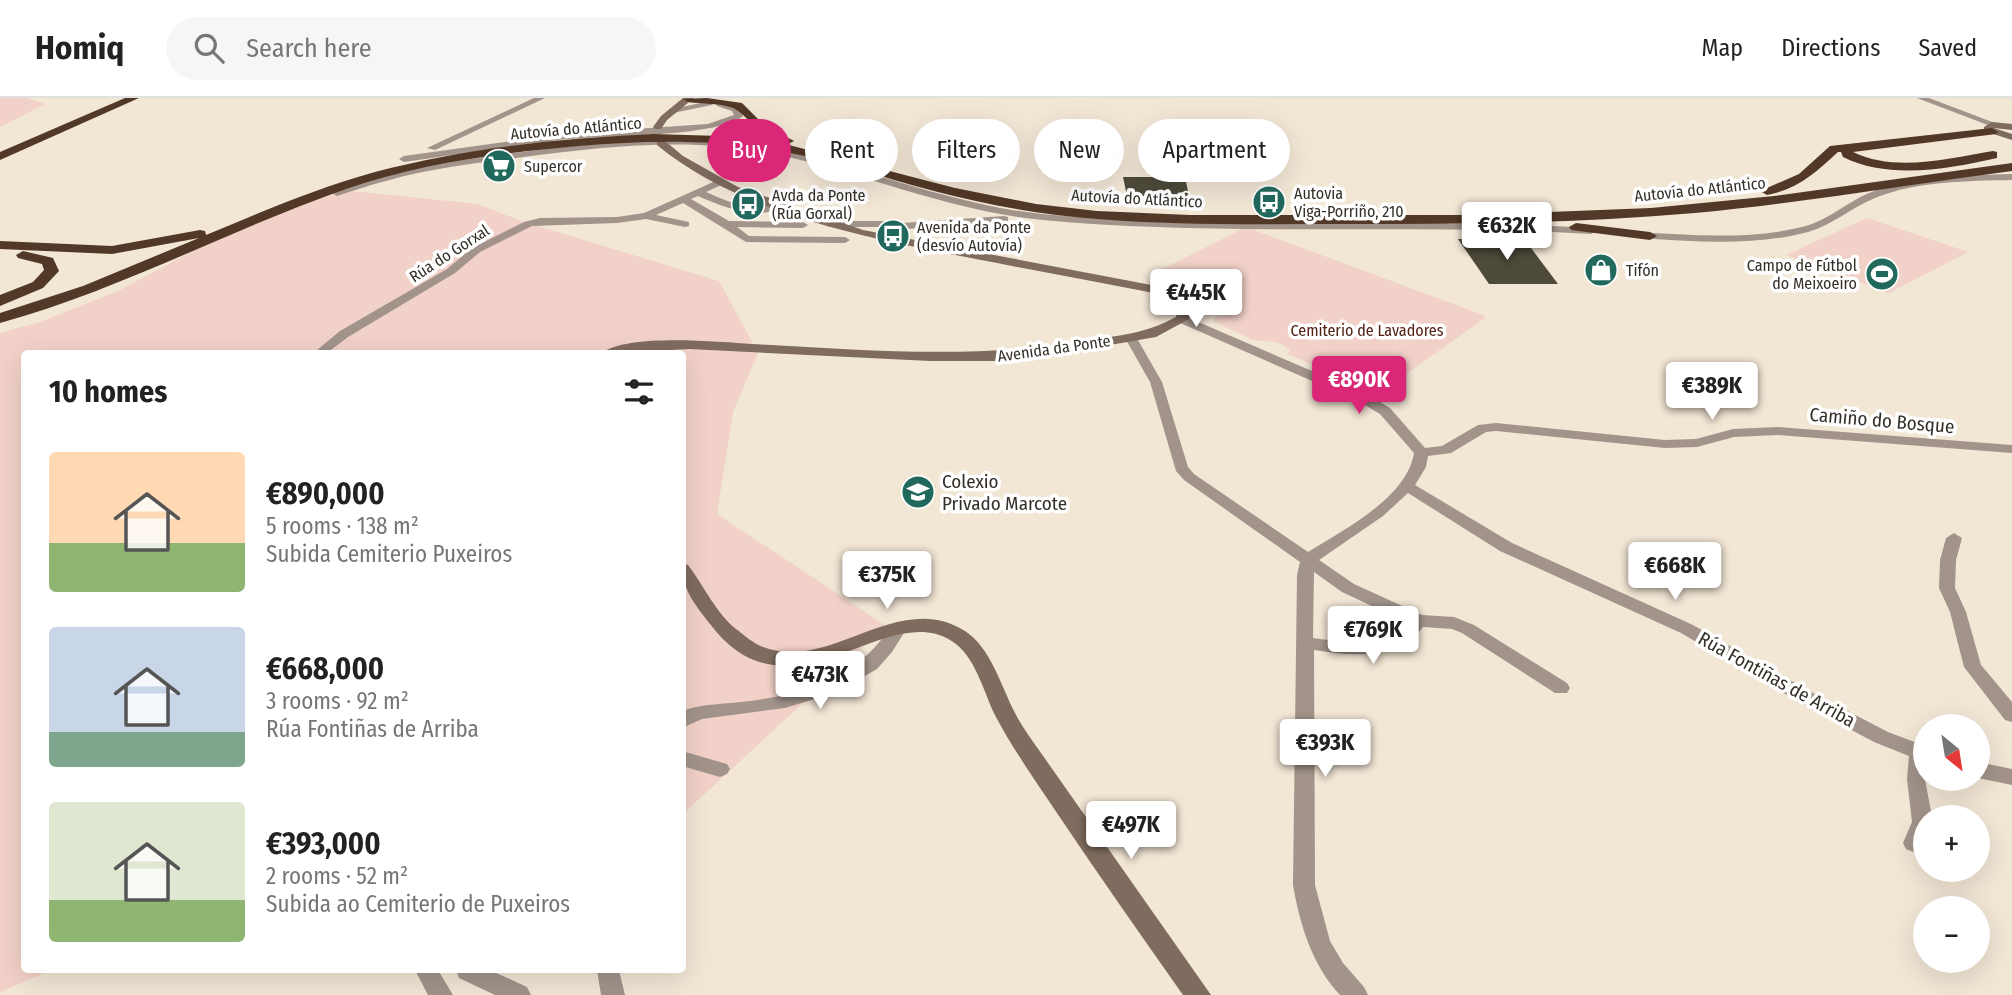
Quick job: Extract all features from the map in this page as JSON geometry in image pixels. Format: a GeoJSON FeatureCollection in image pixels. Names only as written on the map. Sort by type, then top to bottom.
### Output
{"type":"FeatureCollection","features":[{"type":"Feature","properties":{"kind":"highway"},"geometry":{"type":"LineString","coordinates":[[47,122],[105,98]]}},
{"type":"Feature","properties":{"kind":"highway"},"geometry":{"type":"LineString","coordinates":[[0,146],[121,98]]}},
{"type":"Feature","properties":{"kind":"highway"},"geometry":{"type":"LineString","coordinates":[[0,156],[134,98]]}},
{"type":"Feature","properties":{"kind":"highway"},"geometry":{"type":"LineString","coordinates":[[687,100],[707,100],[743,108],[751,119]]}},
{"type":"Feature","properties":{"kind":"highway"},"geometry":{"type":"LineString","coordinates":[[689,129],[707,131]]}},
{"type":"Feature","properties":{"kind":"highway"},"geometry":{"type":"LineString","coordinates":[[1747,195],[1783,188],[1803,177],[1829,151],[1994,129]]}},
{"type":"Feature","properties":{"kind":"highway","name":"Autovía do Atlántico"},"geometry":{"type":"LineString","coordinates":[[0,308],[86,282],[288,200],[390,167],[553,141],[669,133],[707,135]]}},
{"type":"Feature","properties":{"kind":"highway","name":"Autovía do Atlántico"},"geometry":{"type":"LineString","coordinates":[[0,318],[40,307],[127,276],[292,205],[352,183],[449,160],[607,140],[686,138],[758,143],[1015,205],[1104,215],[1221,220],[1469,220],[1699,208],[2012,167]]}},
{"type":"Feature","properties":{"kind":"highway","name":"Autovía do Atlántico"},"geometry":{"type":"LineString","coordinates":[[791,142],[992,194],[1127,211],[1519,212],[1613,208],[1747,195],[2012,160]]}},
{"type":"Feature","properties":{"kind":"highway"},"geometry":{"type":"LineString","coordinates":[[1856,147],[1847,150],[1847,155],[1859,161],[1884,166],[2012,153]]}},
{"type":"Feature","properties":{"kind":"highway"},"geometry":{"type":"LineString","coordinates":[[288,200],[327,181],[404,159]]}},
{"type":"Feature","properties":{"kind":"highway"},"geometry":{"type":"LineString","coordinates":[[1990,176],[2012,175]]}},
{"type":"Feature","properties":{"kind":"highway"},"geometry":{"type":"LineString","coordinates":[[40,307],[139,277],[337,193]]}},
{"type":"Feature","properties":{"kind":"highway"},"geometry":{"type":"LineString","coordinates":[[1132,222],[1221,220]]}},
{"type":"Feature","properties":{"kind":"highway"},"geometry":{"type":"LineString","coordinates":[[1469,220],[1559,225],[1650,236]]}},
{"type":"Feature","properties":{"kind":"highway"},"geometry":{"type":"LineString","coordinates":[[0,245],[112,250],[155,244],[216,230]]}},
{"type":"Feature","properties":{"kind":"highway"},"geometry":{"type":"LineString","coordinates":[[0,253],[40,257],[48,261],[52,271],[38,285],[0,301]]}},
{"type":"Feature","properties":{"kind":"street"},"geometry":{"type":"LineString","coordinates":[[427,153],[541,98]]}},
{"type":"Feature","properties":{"kind":"street"},"geometry":{"type":"LineString","coordinates":[[1921,98],[2012,137]]}},
{"type":"Feature","properties":{"kind":"street"},"geometry":{"type":"LineString","coordinates":[[658,127],[673,110],[687,100]]}},
{"type":"Feature","properties":{"kind":"street"},"geometry":{"type":"LineString","coordinates":[[404,159],[427,153],[583,134],[689,129],[721,124],[739,116],[738,111],[730,106],[707,100],[673,110]]}},
{"type":"Feature","properties":{"kind":"street"},"geometry":{"type":"LineString","coordinates":[[1994,129],[2011,126]]}},
{"type":"Feature","properties":{"kind":"street"},"geometry":{"type":"LineString","coordinates":[[337,193],[385,178],[461,162],[579,147],[670,142],[735,145],[784,152],[967,208],[1041,217],[1165,225],[1540,227],[1713,239],[1778,235],[1821,225],[1881,192],[1990,176]]}},
{"type":"Feature","properties":{"kind":"street"},"geometry":{"type":"LineString","coordinates":[[661,143],[679,158],[707,174]]}},
{"type":"Feature","properties":{"kind":"street"},"geometry":{"type":"LineString","coordinates":[[720,182],[829,224],[884,239],[1163,291],[1178,300],[1185,309],[1182,320],[1365,399],[1385,411],[1421,453],[1422,461],[1407,486],[1383,508],[1309,559],[1305,575],[1304,885],[1309,916],[1322,953],[1340,980],[1356,995]]}},
{"type":"Feature","properties":{"kind":"street","name":"Rúa do Gorxal"},"geometry":{"type":"LineString","coordinates":[[323,350],[344,334],[451,271],[476,250],[528,224],[540,221],[617,220],[646,216],[720,182]]}},
{"type":"Feature","properties":{"kind":"street"},"geometry":{"type":"LineString","coordinates":[[698,192],[733,209],[785,208]]}},
{"type":"Feature","properties":{"kind":"street"},"geometry":{"type":"LineString","coordinates":[[683,200],[714,216],[747,239],[845,240]]}},
{"type":"Feature","properties":{"kind":"street"},"geometry":{"type":"LineString","coordinates":[[714,216],[772,216],[785,208]]}},
{"type":"Feature","properties":{"kind":"street"},"geometry":{"type":"LineString","coordinates":[[829,224],[877,225],[953,219],[967,208]]}},
{"type":"Feature","properties":{"kind":"street"},"geometry":{"type":"LineString","coordinates":[[967,208],[977,220]]}},
{"type":"Feature","properties":{"kind":"street","name":"Rúa do Gorxal"},"geometry":{"type":"LineString","coordinates":[[646,216],[689,221],[661,210]]}},
{"type":"Feature","properties":{"kind":"street"},"geometry":{"type":"LineString","coordinates":[[860,233],[891,227],[1041,217]]}},
{"type":"Feature","properties":{"kind":"street"},"geometry":{"type":"LineString","coordinates":[[727,224],[802,228],[737,232]]}},
{"type":"Feature","properties":{"kind":"street"},"geometry":{"type":"LineString","coordinates":[[860,233],[877,225]]}},
{"type":"Feature","properties":{"kind":"street"},"geometry":{"type":"LineString","coordinates":[[884,239],[882,233],[891,227]]}},
{"type":"Feature","properties":{"kind":"street","name":"Avenida da Ponte"},"geometry":{"type":"LineString","coordinates":[[625,350],[643,346],[689,345],[993,357],[1041,353],[1132,338],[1156,333],[1182,320]]}},
{"type":"Feature","properties":{"kind":"street"},"geometry":{"type":"LineString","coordinates":[[1132,338],[1156,382],[1181,468],[1201,486],[1348,588],[1419,621],[1454,623],[1468,629],[1562,688]]}},
{"type":"Feature","properties":{"kind":"street","name":"Camiño do Bosque"},"geometry":{"type":"LineString","coordinates":[[1421,453],[1446,450],[1483,428],[1496,427],[1665,444],[1697,443],[1733,433],[1778,431],[2012,449]]}},
{"type":"Feature","properties":{"kind":"street","name":"Rúa Fontiñas de Arriba"},"geometry":{"type":"LineString","coordinates":[[1407,486],[1506,547],[1687,629],[1802,696],[1881,737],[1913,749]]}},
{"type":"Feature","properties":{"kind":"street"},"geometry":{"type":"LineString","coordinates":[[1954,538],[1948,560],[1947,587],[1958,612],[1973,667],[2012,715]]}},
{"type":"Feature","properties":{"kind":"street"},"geometry":{"type":"LineString","coordinates":[[686,575],[728,633],[750,650],[776,660],[828,653],[898,628],[942,628],[959,636],[972,650],[997,701],[1023,742],[1198,995]]}},
{"type":"Feature","properties":{"kind":"street"},"geometry":{"type":"LineString","coordinates":[[1304,643],[1343,648],[1382,645],[1405,638],[1419,621]]}},
{"type":"Feature","properties":{"kind":"street"},"geometry":{"type":"LineString","coordinates":[[686,720],[700,713],[793,699],[838,685],[866,667],[892,642],[898,628]]}},
{"type":"Feature","properties":{"kind":"street"},"geometry":{"type":"LineString","coordinates":[[686,759],[720,769]]}},
{"type":"Feature","properties":{"kind":"street"},"geometry":{"type":"LineString","coordinates":[[1990,773],[2012,778]]}},
{"type":"Feature","properties":{"kind":"street"},"geometry":{"type":"LineString","coordinates":[[428,973],[441,995]]}},
{"type":"Feature","properties":{"kind":"street"},"geometry":{"type":"LineString","coordinates":[[473,973],[519,995]]}},
{"type":"Feature","properties":{"kind":"street"},"geometry":{"type":"LineString","coordinates":[[609,973],[613,995]]}},
{"type":"Feature","properties":{"kind":"green space"},"geometry":{"type":"Polygon","coordinates":[[[0,98],[27,98],[45,104],[0,127],[0,98]]]}},
{"type":"Feature","properties":{"kind":"green space"},"geometry":{"type":"Polygon","coordinates":[[[351,191],[478,204],[521,221],[719,281],[758,353],[733,412],[717,514],[886,626],[686,811],[686,350],[21,350],[21,973],[45,973],[0,992],[0,333],[40,322],[118,291],[206,244],[312,200],[351,191]]]}},
{"type":"Feature","properties":{"kind":"green space","name":"Campo de Fútbol do Meixoeiro"},"geometry":{"type":"Polygon","coordinates":[[[1867,218],[1968,252],[1889,293],[1786,255],[1867,218]]]}},
{"type":"Feature","properties":{"kind":"green space","name":"Cemiterio de Lavadores"},"geometry":{"type":"Polygon","coordinates":[[[1246,227],[1485,318],[1378,394],[1288,354],[1290,350],[1280,344],[1252,339],[1214,322],[1213,319],[1229,309],[1225,298],[1159,271],[1246,227]]]}},
{"type":"Feature","properties":{"kind":"building"},"geometry":{"type":"Polygon","coordinates":[[[1124,177],[1138,177],[1138,182],[1186,182],[1189,196],[1127,196],[1124,177]]]}},
{"type":"Feature","properties":{"kind":"building"},"geometry":{"type":"Polygon","coordinates":[[[1458,239],[1525,240],[1558,284],[1489,284],[1458,239]]]}},
{"type":"Feature","properties":{"kind":"place","name":"Supercor"},"geometry":{"type":"Point","coordinates":[499,166]}},
{"type":"Feature","properties":{"kind":"place","name":"Autovia Viga-Porriño, 210"},"geometry":{"type":"Point","coordinates":[1269,202]}},
{"type":"Feature","properties":{"kind":"place","name":"Avda da Ponte (Rúa Gorxal)"},"geometry":{"type":"Point","coordinates":[748,204]}},
{"type":"Feature","properties":{"kind":"place","name":"Avenida da Ponte (desvío Autovía)"},"geometry":{"type":"Point","coordinates":[893,236]}},
{"type":"Feature","properties":{"kind":"place","name":"Tifón"},"geometry":{"type":"Point","coordinates":[1601,270]}},
{"type":"Feature","properties":{"kind":"place","name":"Campo de Fútbol do Meixoeiro"},"geometry":{"type":"Point","coordinates":[1882,274]}},
{"type":"Feature","properties":{"kind":"place","name":"Colexio Privado Marcote"},"geometry":{"type":"Point","coordinates":[918,492]}}]}
